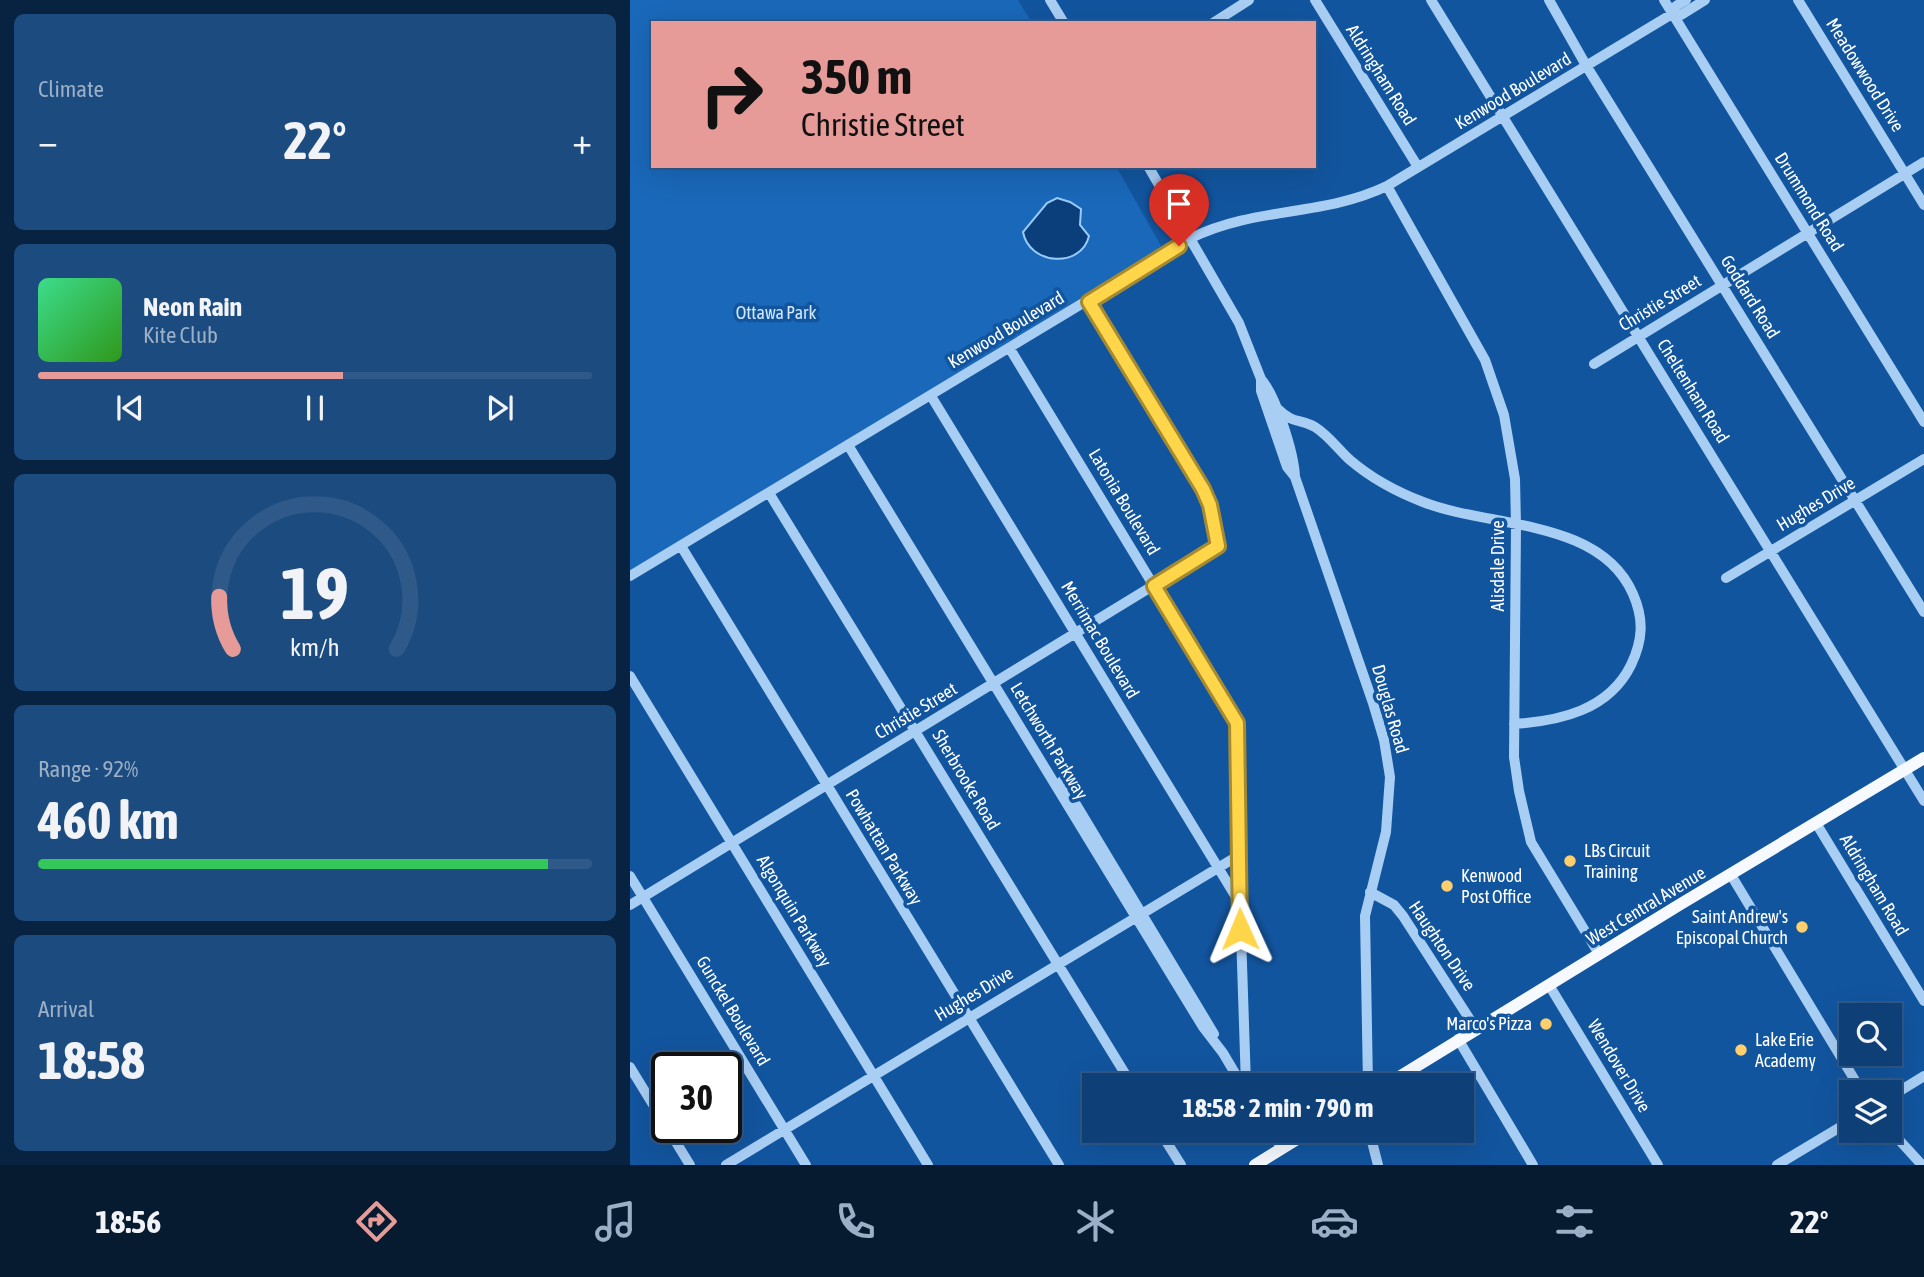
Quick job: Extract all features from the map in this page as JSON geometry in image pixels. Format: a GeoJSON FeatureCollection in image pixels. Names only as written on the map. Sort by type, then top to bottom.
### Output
{"type":"FeatureCollection","features":[{"type":"Feature","properties":{"kind":"main road","name":"West Central Avenue"},"geometry":{"type":"LineString","coordinates":[[1405,1073],[1924,758]]}},
{"type":"Feature","properties":{"kind":"main road"},"geometry":{"type":"LineString","coordinates":[[1255,1165],[1291,1143]]}},
{"type":"Feature","properties":{"kind":"street"},"geometry":{"type":"LineString","coordinates":[[1050,0],[1062,21]]}},
{"type":"Feature","properties":{"kind":"street"},"geometry":{"type":"LineString","coordinates":[[1216,21],[1249,0]]}},
{"type":"Feature","properties":{"kind":"street","name":"Aldringham Road"},"geometry":{"type":"LineString","coordinates":[[1315,0],[1418,167]]}},
{"type":"Feature","properties":{"kind":"street","name":"Cheltenham Road"},"geometry":{"type":"LineString","coordinates":[[1431,0],[1924,801]]}},
{"type":"Feature","properties":{"kind":"street","name":"Goddard Road"},"geometry":{"type":"LineString","coordinates":[[1549,0],[1587,67],[1924,612]]}},
{"type":"Feature","properties":{"kind":"street","name":"Drummond Road"},"geometry":{"type":"LineString","coordinates":[[1664,0],[1924,422]]}},
{"type":"Feature","properties":{"kind":"street","name":"Kenwood Boulevard"},"geometry":{"type":"LineString","coordinates":[[630,576],[1089,302],[1191,238],[1242,219],[1331,206],[1387,186],[1587,67],[1672,14],[1676,6],[1686,0]]}},
{"type":"Feature","properties":{"kind":"street","name":"Kenwood Boulevard"},"geometry":{"type":"LineString","coordinates":[[1672,14],[1681,15],[1705,0]]}},
{"type":"Feature","properties":{"kind":"street","name":"Meadowwood Drive"},"geometry":{"type":"LineString","coordinates":[[1798,0],[1924,205]]}},
{"type":"Feature","properties":{"kind":"street","name":"Christie Street"},"geometry":{"type":"LineString","coordinates":[[1594,364],[1924,162]]}},
{"type":"Feature","properties":{"kind":"street","name":"Douglas Road"},"geometry":{"type":"LineString","coordinates":[[1149,168],[1239,323],[1261,379],[1269,388],[1295,464],[1295,477],[1376,713],[1387,758],[1390,792],[1388,822],[1365,916],[1368,1073]]}},
{"type":"Feature","properties":{"kind":"street","name":"Alisdale Drive"},"geometry":{"type":"LineString","coordinates":[[1387,186],[1485,360],[1504,415],[1515,479],[1514,757],[1519,791],[1531,842],[1599,954]]}},
{"type":"Feature","properties":{"kind":"street","name":"Christie Street"},"geometry":{"type":"LineString","coordinates":[[630,905],[1218,546],[1210,505],[1203,489],[1089,302]]}},
{"type":"Feature","properties":{"kind":"street","name":"Latonia Boulevard"},"geometry":{"type":"LineString","coordinates":[[1010,349],[1237,723],[1244,1073]]}},
{"type":"Feature","properties":{"kind":"street","name":"Douglas Road"},"geometry":{"type":"LineString","coordinates":[[1261,379],[1261,391],[1287,467],[1295,477]]}},
{"type":"Feature","properties":{"kind":"street","name":"Merrimac Boulevard"},"geometry":{"type":"LineString","coordinates":[[931,396],[1240,903]]}},
{"type":"Feature","properties":{"kind":"street"},"geometry":{"type":"LineString","coordinates":[[1276,407],[1289,419],[1310,425],[1364,471],[1410,497],[1454,513],[1567,537],[1610,561],[1627,580],[1638,606],[1642,625],[1632,663],[1619,683],[1604,698],[1562,718],[1514,724]]}},
{"type":"Feature","properties":{"kind":"street"},"geometry":{"type":"LineString","coordinates":[[1289,446],[1295,431],[1310,425]]}},
{"type":"Feature","properties":{"kind":"street","name":"Letchworth Parkway"},"geometry":{"type":"LineString","coordinates":[[852,443],[1138,914],[1203,1027],[1236,1073]]}},
{"type":"Feature","properties":{"kind":"street","name":"Hughes Drive"},"geometry":{"type":"LineString","coordinates":[[1726,578],[1924,459]]}},
{"type":"Feature","properties":{"kind":"street","name":"Sherbrooke Road"},"geometry":{"type":"LineString","coordinates":[[769,492],[1125,1073]]}},
{"type":"Feature","properties":{"kind":"street","name":"Powhattan Parkway"},"geometry":{"type":"LineString","coordinates":[[681,546],[1059,1165]]}},
{"type":"Feature","properties":{"kind":"street","name":"Algonquin Parkway"},"geometry":{"type":"LineString","coordinates":[[630,676],[928,1165]]}},
{"type":"Feature","properties":{"kind":"street","name":"Aldringham Road"},"geometry":{"type":"LineString","coordinates":[[1816,823],[1924,1001]]}},
{"type":"Feature","properties":{"kind":"street","name":"Hughes Drive"},"geometry":{"type":"LineString","coordinates":[[726,1165],[1241,854]]}},
{"type":"Feature","properties":{"kind":"street"},"geometry":{"type":"LineString","coordinates":[[1731,875],[1855,1080]]}},
{"type":"Feature","properties":{"kind":"street","name":"Gunckel Boulevard"},"geometry":{"type":"LineString","coordinates":[[630,876],[806,1165]]}},
{"type":"Feature","properties":{"kind":"street","name":"Haughton Drive"},"geometry":{"type":"LineString","coordinates":[[1370,892],[1394,905],[1403,916],[1476,1029]]}},
{"type":"Feature","properties":{"kind":"street","name":"Wendover Drive"},"geometry":{"type":"LineString","coordinates":[[1549,985],[1658,1165]]}},
{"type":"Feature","properties":{"kind":"street"},"geometry":{"type":"LineString","coordinates":[[1458,1039],[1533,1165]]}},
{"type":"Feature","properties":{"kind":"street"},"geometry":{"type":"LineString","coordinates":[[630,1067],[690,1165]]}},
{"type":"Feature","properties":{"kind":"street"},"geometry":{"type":"LineString","coordinates":[[1902,1090],[1924,1076]]}},
{"type":"Feature","properties":{"kind":"street"},"geometry":{"type":"LineString","coordinates":[[1777,1165],[1839,1128]]}},
{"type":"Feature","properties":{"kind":"street"},"geometry":{"type":"LineString","coordinates":[[1168,1143],[1181,1165]]}},
{"type":"Feature","properties":{"kind":"street"},"geometry":{"type":"LineString","coordinates":[[1278,1143],[1282,1149]]}},
{"type":"Feature","properties":{"kind":"street"},"geometry":{"type":"LineString","coordinates":[[1372,1143],[1378,1165]]}},
{"type":"Feature","properties":{"kind":"street"},"geometry":{"type":"LineString","coordinates":[[1902,1143],[1922,1165]]}},
{"type":"Feature","properties":{"kind":"green space","name":"Ottawa Park"},"geometry":{"type":"Polygon","coordinates":[[[630,0],[1018,0],[1031,21],[651,21],[651,168],[1117,168],[1161,246],[1149,257],[630,571],[630,0]]]}},
{"type":"Feature","properties":{"kind":"shaded area"},"geometry":{"type":"Polygon","coordinates":[[[1057,198],[1081,209],[1080,225],[1089,236],[1084,247],[1076,254],[1055,259],[1035,251],[1027,243],[1023,232],[1047,203],[1057,198]]]}},
{"type":"Feature","properties":{"kind":"place","name":"LBs Circuit Training"},"geometry":{"type":"Point","coordinates":[1570,861]}},
{"type":"Feature","properties":{"kind":"place","name":"Kenwood Post Office"},"geometry":{"type":"Point","coordinates":[1447,886]}},
{"type":"Feature","properties":{"kind":"place","name":"Saint Andrew's Episcopal Church"},"geometry":{"type":"Point","coordinates":[1802,927]}},
{"type":"Feature","properties":{"kind":"place","name":"Marco's Pizza"},"geometry":{"type":"Point","coordinates":[1546,1024]}},
{"type":"Feature","properties":{"kind":"place","name":"Lake Erie Academy"},"geometry":{"type":"Point","coordinates":[1741,1050]}},
{"type":"Feature","properties":{"kind":"route"},"geometry":{"type":"LineString","coordinates":[[1179,246],[1089,302],[1203,489],[1210,505],[1218,546],[1154,586],[1237,723],[1240,929]]}}]}
